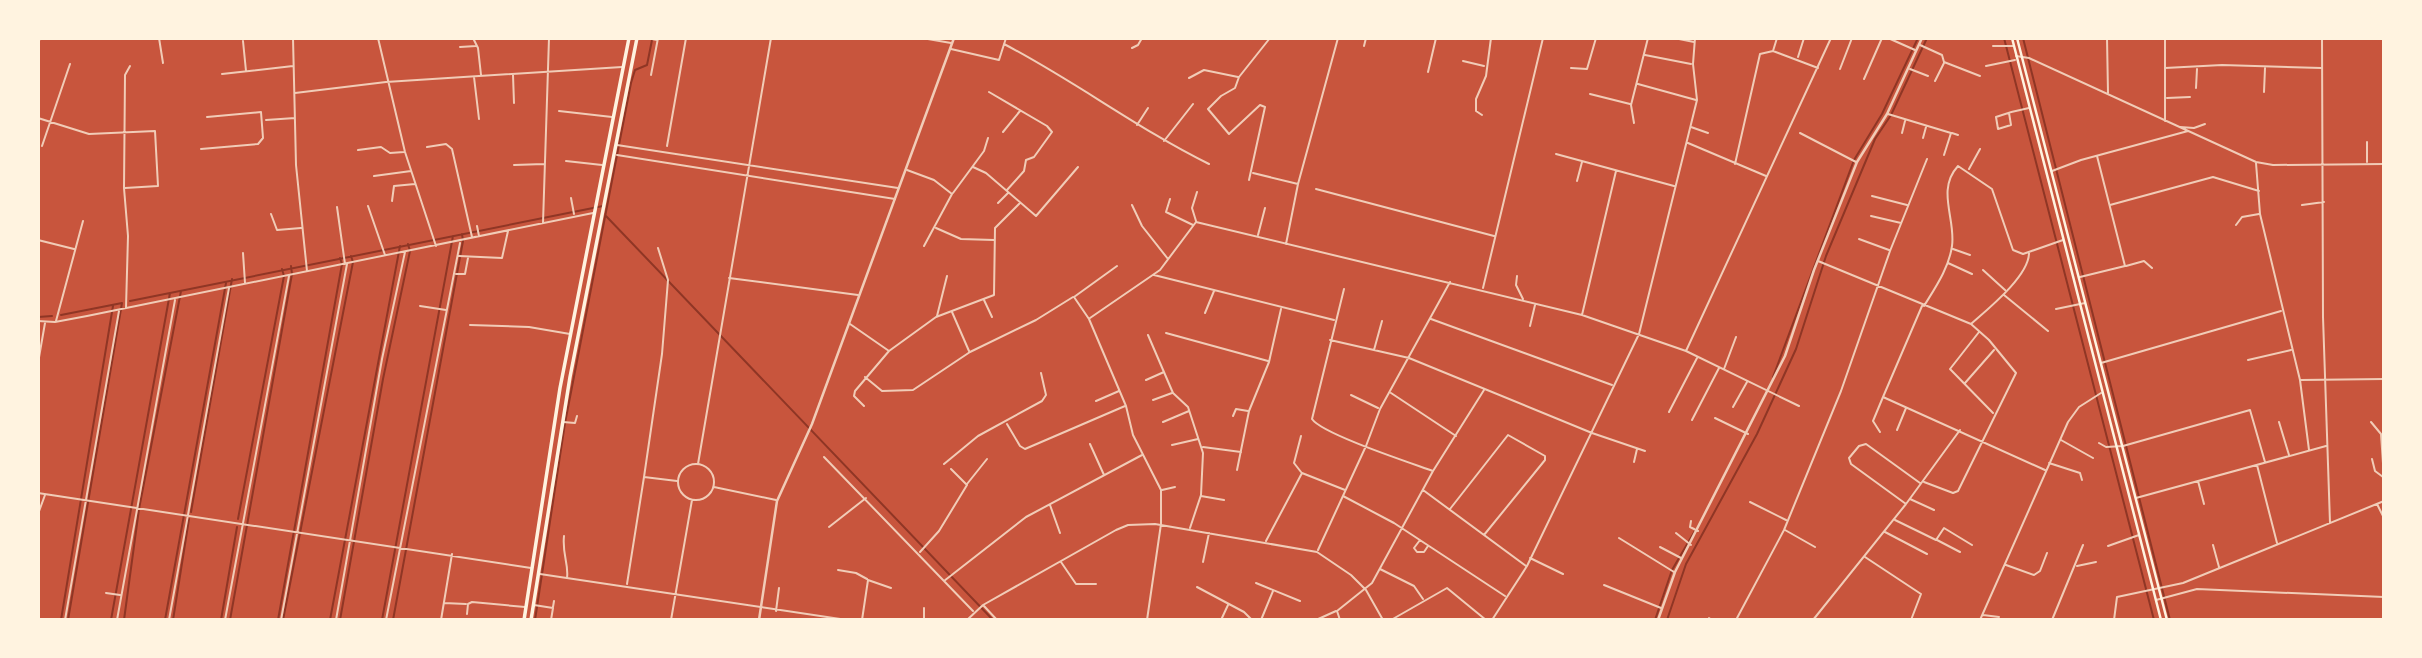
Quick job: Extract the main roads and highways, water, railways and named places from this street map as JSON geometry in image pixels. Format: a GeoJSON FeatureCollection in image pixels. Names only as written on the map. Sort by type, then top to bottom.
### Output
{"type":"FeatureCollection","features":[{"type":"Feature","properties":{"kind":"main road"},"geometry":{"type":"LineString","coordinates":[[531,620],[566,399],[636,38]]}},
{"type":"Feature","properties":{"kind":"main road"},"geometry":{"type":"LineString","coordinates":[[2012,38],[2080,277],[2167,620]]}},
{"type":"Feature","properties":{"kind":"main road"},"geometry":{"type":"LineString","coordinates":[[2017,38],[2029,108],[2161,620]]}},
{"type":"Feature","properties":{"kind":"main road"},"geometry":{"type":"LineString","coordinates":[[524,620],[572,322],[629,39]]}},
{"type":"Feature","properties":{"kind":"main road"},"geometry":{"type":"LineString","coordinates":[[572,322],[580,323]]}},
{"type":"Feature","properties":{"kind":"main road"},"geometry":{"type":"LineString","coordinates":[[559,398],[566,399]]}},
{"type":"Feature","properties":{"kind":"waterway"},"geometry":{"type":"LineString","coordinates":[[1773,377],[1854,160],[1882,114],[1918,38]]}},
{"type":"Feature","properties":{"kind":"waterway"},"geometry":{"type":"LineString","coordinates":[[1667,620],[1686,564],[1757,434],[1796,349],[1826,256],[1875,139],[1891,115],[1927,38]]}},
{"type":"Feature","properties":{"kind":"waterway"},"geometry":{"type":"LineString","coordinates":[[2004,38],[2154,620]]}},
{"type":"Feature","properties":{"kind":"waterway"},"geometry":{"type":"LineString","coordinates":[[2023,38],[2170,620]]}},
{"type":"Feature","properties":{"kind":"waterway"},"geometry":{"type":"LineString","coordinates":[[535,620],[565,423],[631,83],[635,70],[647,65],[652,40]]}},
{"type":"Feature","properties":{"kind":"waterway"},"geometry":{"type":"LineString","coordinates":[[130,301],[603,206]]}},
{"type":"Feature","properties":{"kind":"waterway"},"geometry":{"type":"LineString","coordinates":[[606,216],[993,620]]}},
{"type":"Feature","properties":{"kind":"waterway"},"geometry":{"type":"LineString","coordinates":[[393,620],[463,241],[462,234]]}},
{"type":"Feature","properties":{"kind":"waterway"},"geometry":{"type":"LineString","coordinates":[[382,620],[453,236]]}},
{"type":"Feature","properties":{"kind":"waterway"},"geometry":{"type":"LineString","coordinates":[[340,620],[383,379],[410,251],[408,244]]}},
{"type":"Feature","properties":{"kind":"waterway"},"geometry":{"type":"LineString","coordinates":[[330,620],[400,246]]}},
{"type":"Feature","properties":{"kind":"waterway"},"geometry":{"type":"LineString","coordinates":[[283,620],[353,262],[351,256]]}},
{"type":"Feature","properties":{"kind":"waterway"},"geometry":{"type":"LineString","coordinates":[[278,620],[342,264],[340,258]]}},
{"type":"Feature","properties":{"kind":"waterway"},"geometry":{"type":"LineString","coordinates":[[230,620],[292,274],[291,266]]}},
{"type":"Feature","properties":{"kind":"waterway"},"geometry":{"type":"LineString","coordinates":[[238,519],[284,276],[282,269]]}},
{"type":"Feature","properties":{"kind":"waterway"},"geometry":{"type":"LineString","coordinates":[[191,512],[232,279]]}},
{"type":"Feature","properties":{"kind":"waterway"},"geometry":{"type":"LineString","coordinates":[[165,620],[226,283]]}},
{"type":"Feature","properties":{"kind":"waterway"},"geometry":{"type":"LineString","coordinates":[[124,620],[139,509],[181,291]]}},
{"type":"Feature","properties":{"kind":"waterway"},"geometry":{"type":"LineString","coordinates":[[111,620],[170,293]]}},
{"type":"Feature","properties":{"kind":"waterway"},"geometry":{"type":"LineString","coordinates":[[61,315],[122,303],[68,620]]}},
{"type":"Feature","properties":{"kind":"waterway"},"geometry":{"type":"LineString","coordinates":[[61,620],[113,306]]}},
{"type":"Feature","properties":{"kind":"waterway"},"geometry":{"type":"LineString","coordinates":[[38,317],[52,316]]}},
{"type":"Feature","properties":{"kind":"waterway"},"geometry":{"type":"LineString","coordinates":[[173,620],[189,519]]}},
{"type":"Feature","properties":{"kind":"waterway"},"geometry":{"type":"LineString","coordinates":[[221,620],[237,527]]}},
{"type":"Feature","properties":{"kind":"waterway"},"geometry":{"type":"LineString","coordinates":[[1655,620],[1672,570],[1696,529]]}}]}
